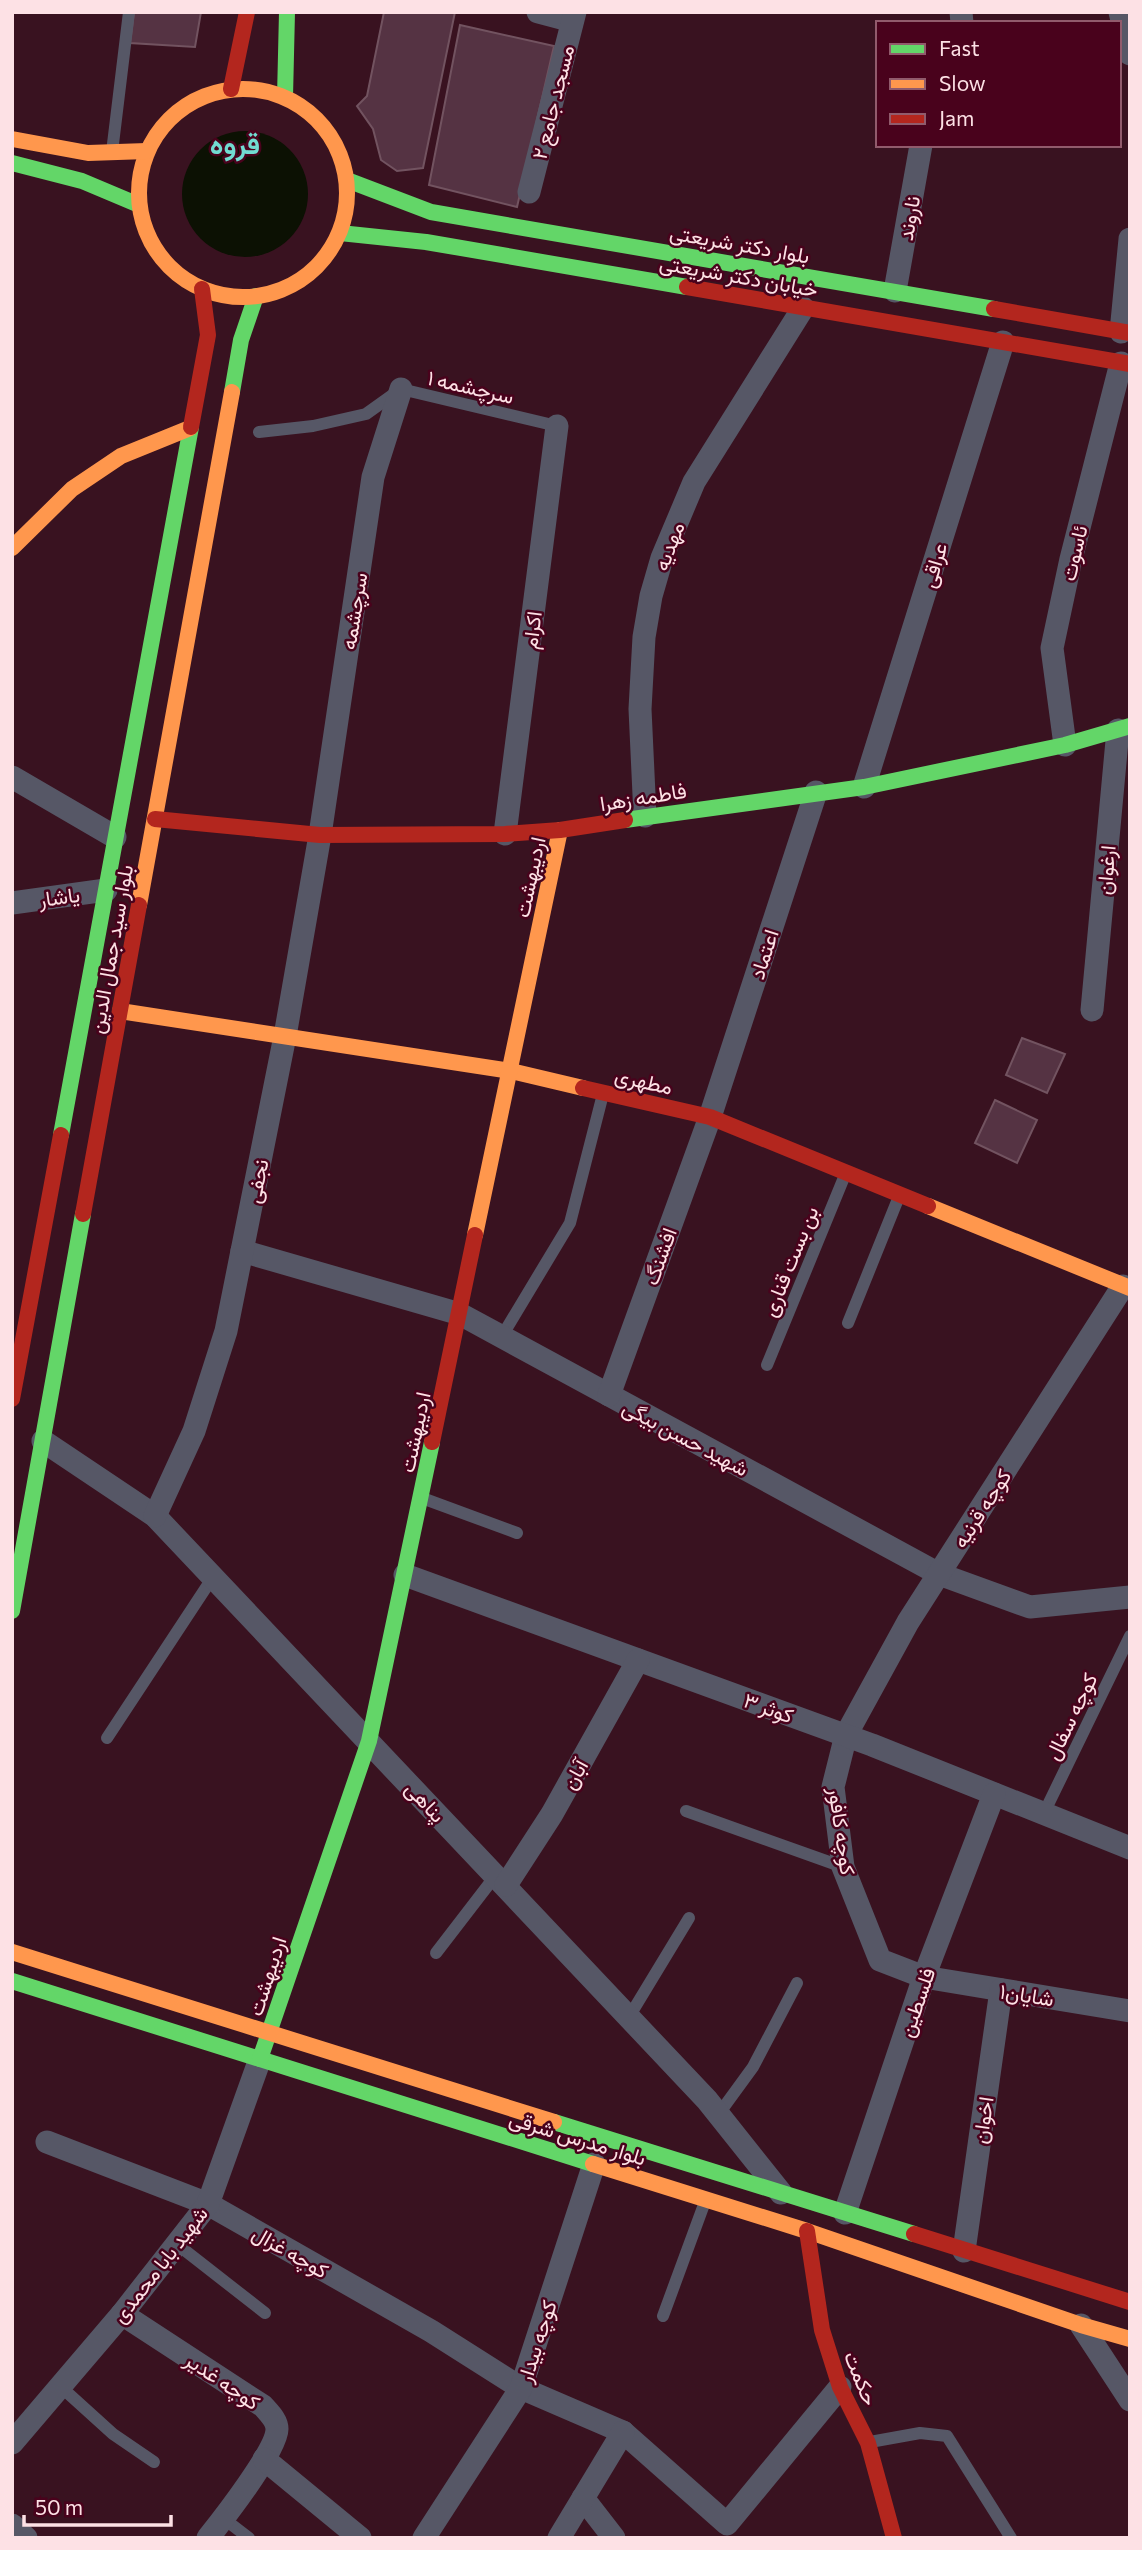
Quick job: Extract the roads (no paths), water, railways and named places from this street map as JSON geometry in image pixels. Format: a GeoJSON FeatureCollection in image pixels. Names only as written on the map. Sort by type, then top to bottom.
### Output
{"type":"FeatureCollection","features":[{"type":"Feature","properties":{"kind":"main road"},"geometry":{"type":"LineString","coordinates":[[231,89],[247,12]]}},
{"type":"Feature","properties":{"kind":"main road"},"geometry":{"type":"LineString","coordinates":[[285,97],[288,12]]}},
{"type":"Feature","properties":{"kind":"main road"},"geometry":{"type":"LineString","coordinates":[[231,89],[258,89],[285,97],[308,111],[327,130],[340,154],[347,180],[346,207],[340,233],[326,257],[306,276],[282,289],[256,296],[228,296],[202,289],[166,264],[153,246],[144,226],[139,205],[139,177],[147,151],[172,115],[210,94],[231,89]]}},
{"type":"Feature","properties":{"kind":"main road"},"geometry":{"type":"LineString","coordinates":[[12,139],[88,153],[147,151]]}},
{"type":"Feature","properties":{"kind":"main road"},"geometry":{"type":"LineString","coordinates":[[12,163],[82,181],[139,205]]}},
{"type":"Feature","properties":{"kind":"main road","name":"بلوار دکتر شریعتی"},"geometry":{"type":"LineString","coordinates":[[347,180],[431,212],[1125,332]]}},
{"type":"Feature","properties":{"kind":"main road","name":"خیابان دکتر شریعتی"},"geometry":{"type":"LineString","coordinates":[[340,233],[426,242],[1126,364]]}},
{"type":"Feature","properties":{"kind":"main road","name":"بلوار سید جمال الدین"},"geometry":{"type":"LineString","coordinates":[[12,1611],[43,1441],[61,1235],[106,890],[208,335],[202,289]]}},
{"type":"Feature","properties":{"kind":"main road","name":"بلوار سید جمال الدین"},"geometry":{"type":"LineString","coordinates":[[12,1399],[18,1332],[61,1235],[120,1011],[241,341],[256,296]]}},
{"type":"Feature","properties":{"kind":"main road"},"geometry":{"type":"LineString","coordinates":[[12,548],[72,489],[121,456],[190,428]]}},
{"type":"Feature","properties":{"kind":"main road","name":"فاطمه زهرا"},"geometry":{"type":"LineString","coordinates":[[155,819],[320,835],[505,834],[560,830],[864,787],[1065,745],[1124,728]]}},
{"type":"Feature","properties":{"kind":"main road","name":"اردیبهشت"},"geometry":{"type":"LineString","coordinates":[[260,2059],[369,1741],[560,830]]}},
{"type":"Feature","properties":{"kind":"main road","name":"مطهری"},"geometry":{"type":"LineString","coordinates":[[120,1011],[510,1071],[710,1117],[1127,1287]]}},
{"type":"Feature","properties":{"kind":"main road","name":"بلوار مدرس شرقی"},"geometry":{"type":"LineString","coordinates":[[12,1952],[1130,2302]]}},
{"type":"Feature","properties":{"kind":"main road","name":"بلوار مدرس شرقی"},"geometry":{"type":"LineString","coordinates":[[12,1981],[807,2231],[1081,2325],[1130,2339]]}},
{"type":"Feature","properties":{"kind":"main road","name":"حکمت"},"geometry":{"type":"LineString","coordinates":[[807,2231],[822,2330],[840,2387],[868,2443],[894,2538]]}},
{"type":"Feature","properties":{"kind":"street"},"geometry":{"type":"LineString","coordinates":[[538,12],[574,17]]}},
{"type":"Feature","properties":{"kind":"street"},"geometry":{"type":"LineString","coordinates":[[1120,12],[1130,54]]}},
{"type":"Feature","properties":{"kind":"street","name":"مسجد جامع ۲"},"geometry":{"type":"LineString","coordinates":[[529,192],[574,17]]}},
{"type":"Feature","properties":{"kind":"street","name":"ناروند"},"geometry":{"type":"LineString","coordinates":[[895,291],[921,147]]}},
{"type":"Feature","properties":{"kind":"street"},"geometry":{"type":"LineString","coordinates":[[1125,332],[1130,239]]}},
{"type":"Feature","properties":{"kind":"street","name":"مهدیه"},"geometry":{"type":"LineString","coordinates":[[645,817],[640,709],[644,637],[651,596],[662,558],[694,482],[803,308]]}},
{"type":"Feature","properties":{"kind":"street","name":"عراقی"},"geometry":{"type":"LineString","coordinates":[[864,787],[1003,342]]}},
{"type":"Feature","properties":{"kind":"street","name":"ئاسوت"},"geometry":{"type":"LineString","coordinates":[[1065,745],[1052,648],[1071,559],[1126,364]]}},
{"type":"Feature","properties":{"kind":"street","name":"سرچشمه"},"geometry":{"type":"LineString","coordinates":[[320,835],[373,477],[401,389]]}},
{"type":"Feature","properties":{"kind":"street","name":"اکرام"},"geometry":{"type":"LineString","coordinates":[[505,834],[557,426]]}},
{"type":"Feature","properties":{"kind":"street","name":"ارغوان"},"geometry":{"type":"LineString","coordinates":[[1092,1010],[1124,728]]}},
{"type":"Feature","properties":{"kind":"street"},"geometry":{"type":"LineString","coordinates":[[12,777],[115,837]]}},
{"type":"Feature","properties":{"kind":"street","name":"اعتماد"},"geometry":{"type":"LineString","coordinates":[[710,1117],[816,792]]}},
{"type":"Feature","properties":{"kind":"street","name":"نجفی"},"geometry":{"type":"LineString","coordinates":[[155,1516],[194,1431],[226,1331],[285,1036],[320,835]]}},
{"type":"Feature","properties":{"kind":"street","name":"یاشار"},"geometry":{"type":"LineString","coordinates":[[12,903],[106,890]]}},
{"type":"Feature","properties":{"kind":"street","name":"افشنگ"},"geometry":{"type":"LineString","coordinates":[[609,1395],[710,1117]]}},
{"type":"Feature","properties":{"kind":"street","name":"شهید حسن بیگی"},"geometry":{"type":"LineString","coordinates":[[242,1251],[460,1314],[939,1574],[1030,1607],[1130,1597]]}},
{"type":"Feature","properties":{"kind":"street","name":"کوچه قرنیه"},"geometry":{"type":"LineString","coordinates":[[846,1735],[908,1622],[1127,1287]]}},
{"type":"Feature","properties":{"kind":"street","name":"پناهی"},"geometry":{"type":"LineString","coordinates":[[43,1441],[155,1516],[629,2017],[718,2115],[780,2193]]}},
{"type":"Feature","properties":{"kind":"street","name":"کوثر ۳"},"geometry":{"type":"LineString","coordinates":[[405,1575],[846,1735],[1130,1848]]}},
{"type":"Feature","properties":{"kind":"street","name":"آبان"},"geometry":{"type":"LineString","coordinates":[[501,1880],[552,1814],[638,1660]]}},
{"type":"Feature","properties":{"kind":"street","name":"کوچه کافور"},"geometry":{"type":"LineString","coordinates":[[846,1735],[833,1787],[843,1867],[880,1960],[924,1977]]}},
{"type":"Feature","properties":{"kind":"street","name":"فلسطین"},"geometry":{"type":"LineString","coordinates":[[845,2213],[924,1977],[994,1794]]}},
{"type":"Feature","properties":{"kind":"street","name":"شایان۱"},"geometry":{"type":"LineString","coordinates":[[924,1977],[1130,2011]]}},
{"type":"Feature","properties":{"kind":"street","name":"اخوان"},"geometry":{"type":"LineString","coordinates":[[964,2250],[1001,1990]]}},
{"type":"Feature","properties":{"kind":"street","name":"شهید بابا محمدی"},"geometry":{"type":"LineString","coordinates":[[12,2443],[122,2314],[208,2204],[260,2059]]}},
{"type":"Feature","properties":{"kind":"street","name":"کوچه غزال"},"geometry":{"type":"LineString","coordinates":[[47,2142],[208,2204],[431,2331],[521,2388],[623,2432],[723,2531]]}},
{"type":"Feature","properties":{"kind":"street","name":"کوچه بیدار"},"geometry":{"type":"LineString","coordinates":[[424,2538],[521,2388],[594,2164]]}},
{"type":"Feature","properties":{"kind":"street","name":"کوچه غدیر"},"geometry":{"type":"LineString","coordinates":[[122,2314],[263,2406],[275,2421],[277,2432],[264,2459],[208,2538]]}},
{"type":"Feature","properties":{"kind":"street"},"geometry":{"type":"LineString","coordinates":[[1081,2325],[1130,2400]]}},
{"type":"Feature","properties":{"kind":"street"},"geometry":{"type":"LineString","coordinates":[[723,2531],[840,2387]]}},
{"type":"Feature","properties":{"kind":"street"},"geometry":{"type":"LineString","coordinates":[[559,2538],[623,2432]]}},
{"type":"Feature","properties":{"kind":"street"},"geometry":{"type":"LineString","coordinates":[[264,2459],[360,2538]]}},
{"type":"Feature","properties":{"kind":"street"},"geometry":{"type":"LineString","coordinates":[[583,2498],[614,2538]]}},
{"type":"Feature","properties":{"kind":"street"},"geometry":{"type":"LineString","coordinates":[[12,2525],[26,2538]]}},
{"type":"Feature","properties":{"kind":"lane"},"geometry":{"type":"LineString","coordinates":[[112,152],[129,12]]}},
{"type":"Feature","properties":{"kind":"lane","name":"سرچشمه ۱"},"geometry":{"type":"LineString","coordinates":[[259,432],[313,426],[366,414],[401,389],[557,426]]}},
{"type":"Feature","properties":{"kind":"lane"},"geometry":{"type":"LineString","coordinates":[[502,1336],[570,1223],[603,1092]]}},
{"type":"Feature","properties":{"kind":"lane","name":"بن بست قناری"},"geometry":{"type":"LineString","coordinates":[[767,1364],[846,1171]]}},
{"type":"Feature","properties":{"kind":"lane"},"geometry":{"type":"LineString","coordinates":[[848,1323],[900,1194]]}},
{"type":"Feature","properties":{"kind":"lane"},"geometry":{"type":"LineString","coordinates":[[421,1497],[517,1533]]}},
{"type":"Feature","properties":{"kind":"lane"},"geometry":{"type":"LineString","coordinates":[[107,1738],[214,1577]]}},
{"type":"Feature","properties":{"kind":"lane","name":"کوچه سفال"},"geometry":{"type":"LineString","coordinates":[[1044,1813],[1130,1636]]}},
{"type":"Feature","properties":{"kind":"lane"},"geometry":{"type":"LineString","coordinates":[[686,1811],[843,1867]]}},
{"type":"Feature","properties":{"kind":"lane"},"geometry":{"type":"LineString","coordinates":[[436,1953],[501,1880]]}},
{"type":"Feature","properties":{"kind":"lane"},"geometry":{"type":"LineString","coordinates":[[629,2017],[689,1918]]}},
{"type":"Feature","properties":{"kind":"lane"},"geometry":{"type":"LineString","coordinates":[[718,2115],[753,2067],[797,1983]]}},
{"type":"Feature","properties":{"kind":"lane"},"geometry":{"type":"LineString","coordinates":[[663,2316],[706,2199]]}},
{"type":"Feature","properties":{"kind":"lane"},"geometry":{"type":"LineString","coordinates":[[178,2245],[265,2313]]}},
{"type":"Feature","properties":{"kind":"lane"},"geometry":{"type":"LineString","coordinates":[[60,2386],[114,2434],[154,2462]]}},
{"type":"Feature","properties":{"kind":"lane"},"geometry":{"type":"LineString","coordinates":[[868,2443],[920,2433],[947,2435],[1011,2538]]}},
{"type":"Feature","properties":{"kind":"lane"},"geometry":{"type":"LineString","coordinates":[[223,2518],[249,2538]]}},
{"type":"Feature","properties":{"kind":"district","name":"قروه"},"geometry":{"type":"Point","coordinates":[235,143]}}]}
